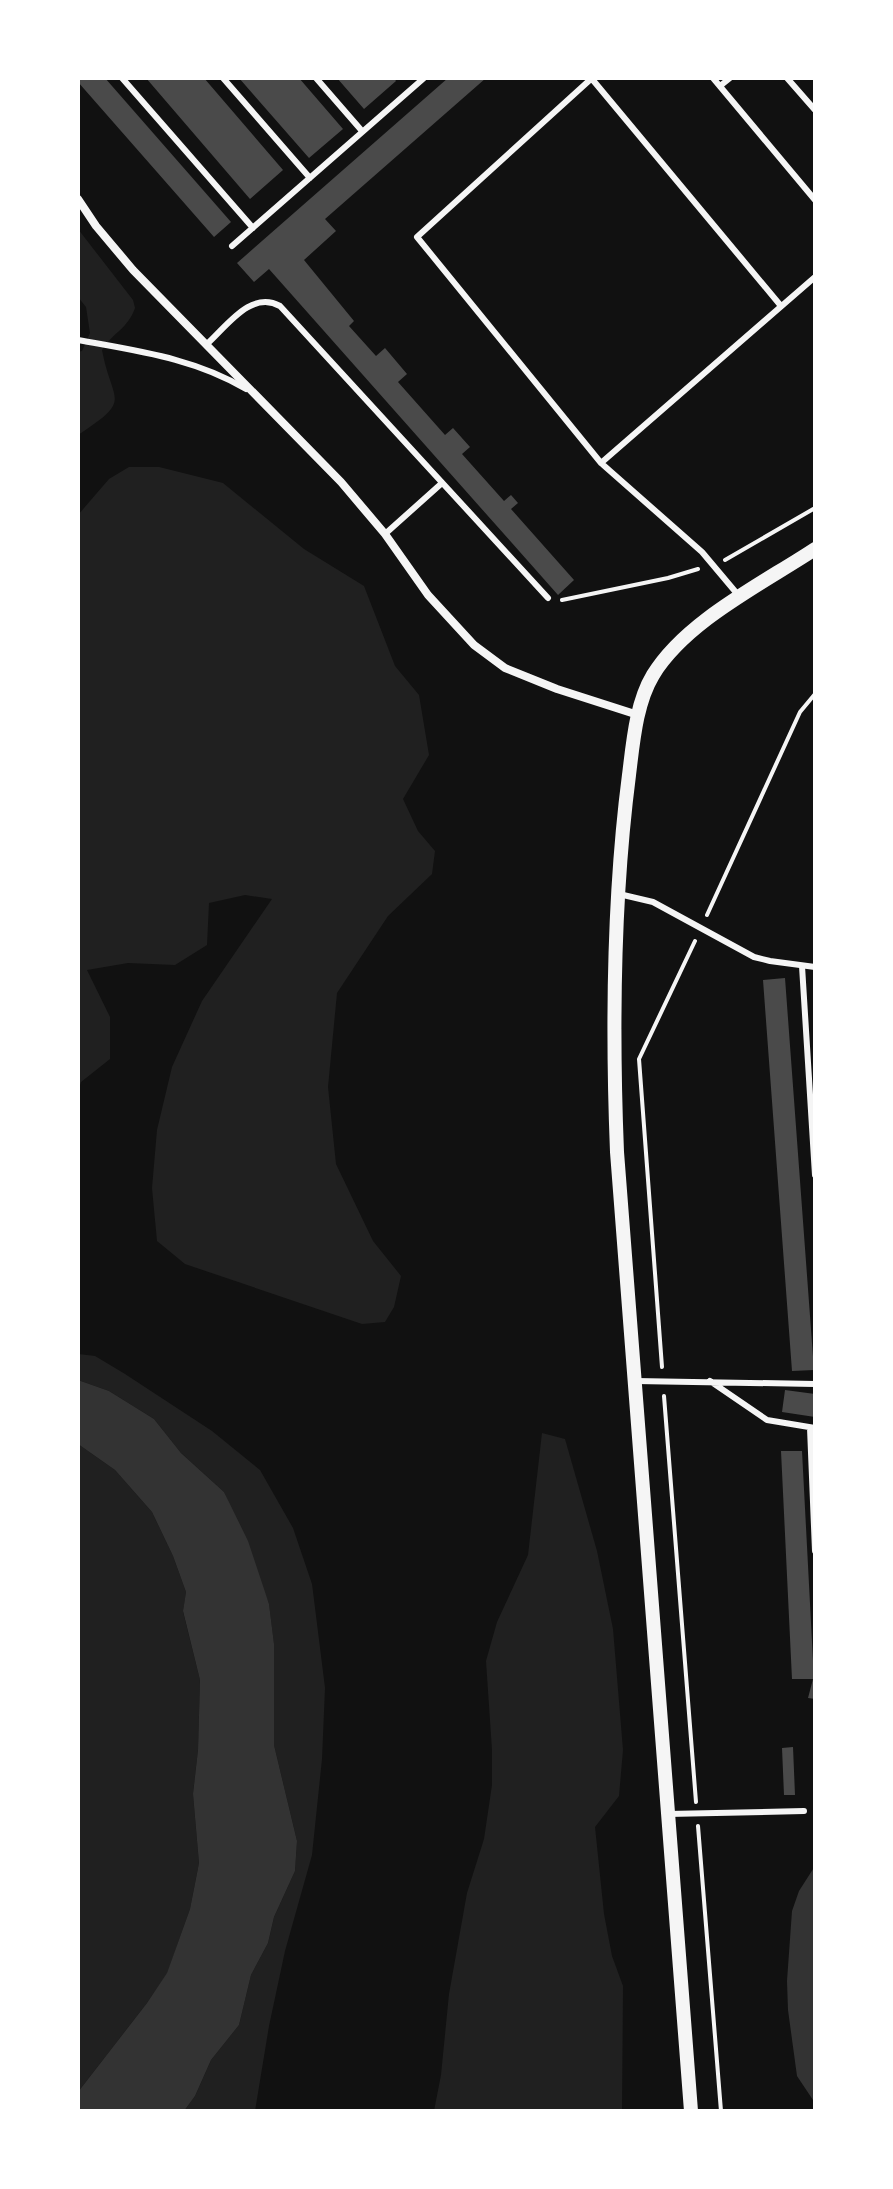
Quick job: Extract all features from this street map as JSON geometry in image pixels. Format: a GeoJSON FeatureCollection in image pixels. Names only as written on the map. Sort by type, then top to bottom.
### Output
{"type":"FeatureCollection","features":[{"type":"Feature","properties":{"kind":"street"},"geometry":{"type":"LineString","coordinates":[[78,199],[125,260],[341,482],[385,534],[428,595],[474,645],[505,668],[557,689],[639,715]]}},
{"type":"Feature","properties":{"kind":"street"},"geometry":{"type":"LineString","coordinates":[[691,2111],[633,1381],[614,1084],[619,894],[625,809],[639,715],[651,678],[687,634],[815,549]]}},
{"type":"Feature","properties":{"kind":"lane"},"geometry":{"type":"LineString","coordinates":[[122,78],[253,228]]}},
{"type":"Feature","properties":{"kind":"lane"},"geometry":{"type":"LineString","coordinates":[[223,78],[310,178]]}},
{"type":"Feature","properties":{"kind":"lane"},"geometry":{"type":"LineString","coordinates":[[316,78],[362,131]]}},
{"type":"Feature","properties":{"kind":"lane"},"geometry":{"type":"LineString","coordinates":[[740,598],[713,565],[601,463],[417,237],[592,78],[781,306]]}},
{"type":"Feature","properties":{"kind":"lane"},"geometry":{"type":"LineString","coordinates":[[713,78],[815,200]]}},
{"type":"Feature","properties":{"kind":"lane"},"geometry":{"type":"LineString","coordinates":[[720,86],[730,78]]}},
{"type":"Feature","properties":{"kind":"lane"},"geometry":{"type":"LineString","coordinates":[[787,78],[815,110]]}},
{"type":"Feature","properties":{"kind":"lane"},"geometry":{"type":"LineString","coordinates":[[232,246],[420,79]]}},
{"type":"Feature","properties":{"kind":"lane"},"geometry":{"type":"LineString","coordinates":[[601,463],[815,277]]}},
{"type":"Feature","properties":{"kind":"lane"},"geometry":{"type":"LineString","coordinates":[[207,344],[250,305],[270,301],[280,306],[548,598]]}},
{"type":"Feature","properties":{"kind":"lane"},"geometry":{"type":"LineString","coordinates":[[78,340],[184,360],[223,375],[256,395]]}},
{"type":"Feature","properties":{"kind":"lane"},"geometry":{"type":"LineString","coordinates":[[385,534],[442,483]]}},
{"type":"Feature","properties":{"kind":"lane"},"geometry":{"type":"LineString","coordinates":[[619,894],[653,902],[754,957],[815,967]]}},
{"type":"Feature","properties":{"kind":"lane"},"geometry":{"type":"LineString","coordinates":[[802,966],[815,1175]]}},
{"type":"Feature","properties":{"kind":"lane"},"geometry":{"type":"LineString","coordinates":[[633,1381],[815,1384]]}},
{"type":"Feature","properties":{"kind":"lane"},"geometry":{"type":"LineString","coordinates":[[710,1381],[767,1420],[812,1428],[815,1551]]}},
{"type":"Feature","properties":{"kind":"lane"},"geometry":{"type":"LineString","coordinates":[[668,1814],[804,1811]]}},
{"type":"Feature","properties":{"kind":"path"},"geometry":{"type":"LineString","coordinates":[[548,598],[564,600],[713,565],[739,554],[815,508]]}},
{"type":"Feature","properties":{"kind":"shaded area"},"geometry":{"type":"Polygon","coordinates":[[[78,229],[133,300],[135,308],[128,321],[102,350],[114,391],[113,406],[78,435],[78,352],[82,351],[90,333],[86,307],[78,297],[78,229]]]}},
{"type":"Feature","properties":{"kind":"shaded area"},"geometry":{"type":"Polygon","coordinates":[[[129,467],[159,467],[223,483],[304,549],[364,586],[395,666],[419,695],[429,755],[403,799],[418,831],[435,851],[432,874],[388,916],[337,993],[328,1087],[336,1164],[373,1241],[401,1276],[394,1307],[385,1322],[362,1324],[185,1264],[157,1241],[152,1188],[157,1130],[172,1067],[202,1001],[272,899],[245,895],[209,903],[207,945],[175,965],[128,963],[87,970],[110,1017],[110,1059],[81,1082],[78,1091],[78,515],[109,479],[129,467]]]}},
{"type":"Feature","properties":{"kind":"shaded area"},"geometry":{"type":"Polygon","coordinates":[[[78,1354],[95,1356],[125,1374],[212,1431],[260,1470],[293,1528],[312,1584],[325,1688],[322,1759],[312,1855],[285,1951],[255,2111],[184,2111],[195,2096],[211,2060],[239,2025],[251,1975],[268,1943],[274,1917],[295,1871],[297,1841],[274,1745],[274,1644],[269,1604],[224,1492],[181,1453],[154,1419],[109,1391],[78,1380],[78,1354]]]}},
{"type":"Feature","properties":{"kind":"shaded area"},"geometry":{"type":"Polygon","coordinates":[[[78,1380],[109,1391],[154,1419],[181,1453],[224,1492],[248,1541],[269,1604],[274,1644],[274,1745],[297,1841],[295,1871],[274,1917],[268,1943],[251,1975],[239,2025],[211,2060],[195,2096],[184,2111],[78,2111],[78,2092],[167,1973],[190,1909],[199,1863],[193,1794],[200,1680],[183,1611],[186,1592],[152,1512],[115,1470],[78,1444],[78,1380]]]}},
{"type":"Feature","properties":{"kind":"shaded area"},"geometry":{"type":"Polygon","coordinates":[[[542,1433],[565,1439],[597,1551],[613,1629],[623,1750],[619,1796],[595,1827],[604,1914],[612,1956],[623,1986],[622,2111],[434,2111],[449,1994],[467,1893],[484,1839],[492,1785],[486,1661],[497,1622],[528,1555],[542,1433]]]}},
{"type":"Feature","properties":{"kind":"shaded area"},"geometry":{"type":"Polygon","coordinates":[[[78,1444],[115,1470],[152,1512],[186,1592],[183,1612],[200,1680],[193,1794],[199,1863],[190,1909],[167,1974],[78,2092],[78,1444]]]}},
{"type":"Feature","properties":{"kind":"shaded area"},"geometry":{"type":"Polygon","coordinates":[[[815,1866],[815,2103],[797,2076],[787,1981],[792,1911],[799,1891],[815,1866]]]}},
{"type":"Feature","properties":{"kind":"building"},"geometry":{"type":"Polygon","coordinates":[[[78,78],[105,78],[231,222],[214,237],[78,82],[78,78]]]}},
{"type":"Feature","properties":{"kind":"building"},"geometry":{"type":"Polygon","coordinates":[[[146,78],[204,78],[283,170],[250,199],[146,78]]]}},
{"type":"Feature","properties":{"kind":"building"},"geometry":{"type":"Polygon","coordinates":[[[239,78],[299,78],[343,129],[309,158],[239,78]]]}},
{"type":"Feature","properties":{"kind":"building"},"geometry":{"type":"Polygon","coordinates":[[[337,78],[394,78],[396,81],[364,109],[337,78]]]}},
{"type":"Feature","properties":{"kind":"building"},"geometry":{"type":"Polygon","coordinates":[[[448,78],[486,78],[325,219],[336,231],[304,260],[354,321],[349,326],[376,356],[385,348],[407,374],[398,382],[445,435],[453,428],[470,447],[462,454],[504,501],[511,495],[518,503],[511,509],[574,580],[558,595],[269,269],[254,282],[237,263],[448,78]]]}},
{"type":"Feature","properties":{"kind":"building"},"geometry":{"type":"Polygon","coordinates":[[[785,978],[814,1370],[792,1371],[763,980],[785,978]]]}},
{"type":"Feature","properties":{"kind":"building"},"geometry":{"type":"Polygon","coordinates":[[[785,1390],[815,1394],[815,1417],[782,1412],[785,1390]]]}},
{"type":"Feature","properties":{"kind":"building"},"geometry":{"type":"Polygon","coordinates":[[[781,1451],[802,1451],[815,1699],[808,1698],[813,1679],[792,1679],[781,1451]]]}},
{"type":"Feature","properties":{"kind":"building"},"geometry":{"type":"Polygon","coordinates":[[[793,1747],[795,1795],[784,1795],[782,1748],[793,1747]]]}}]}
